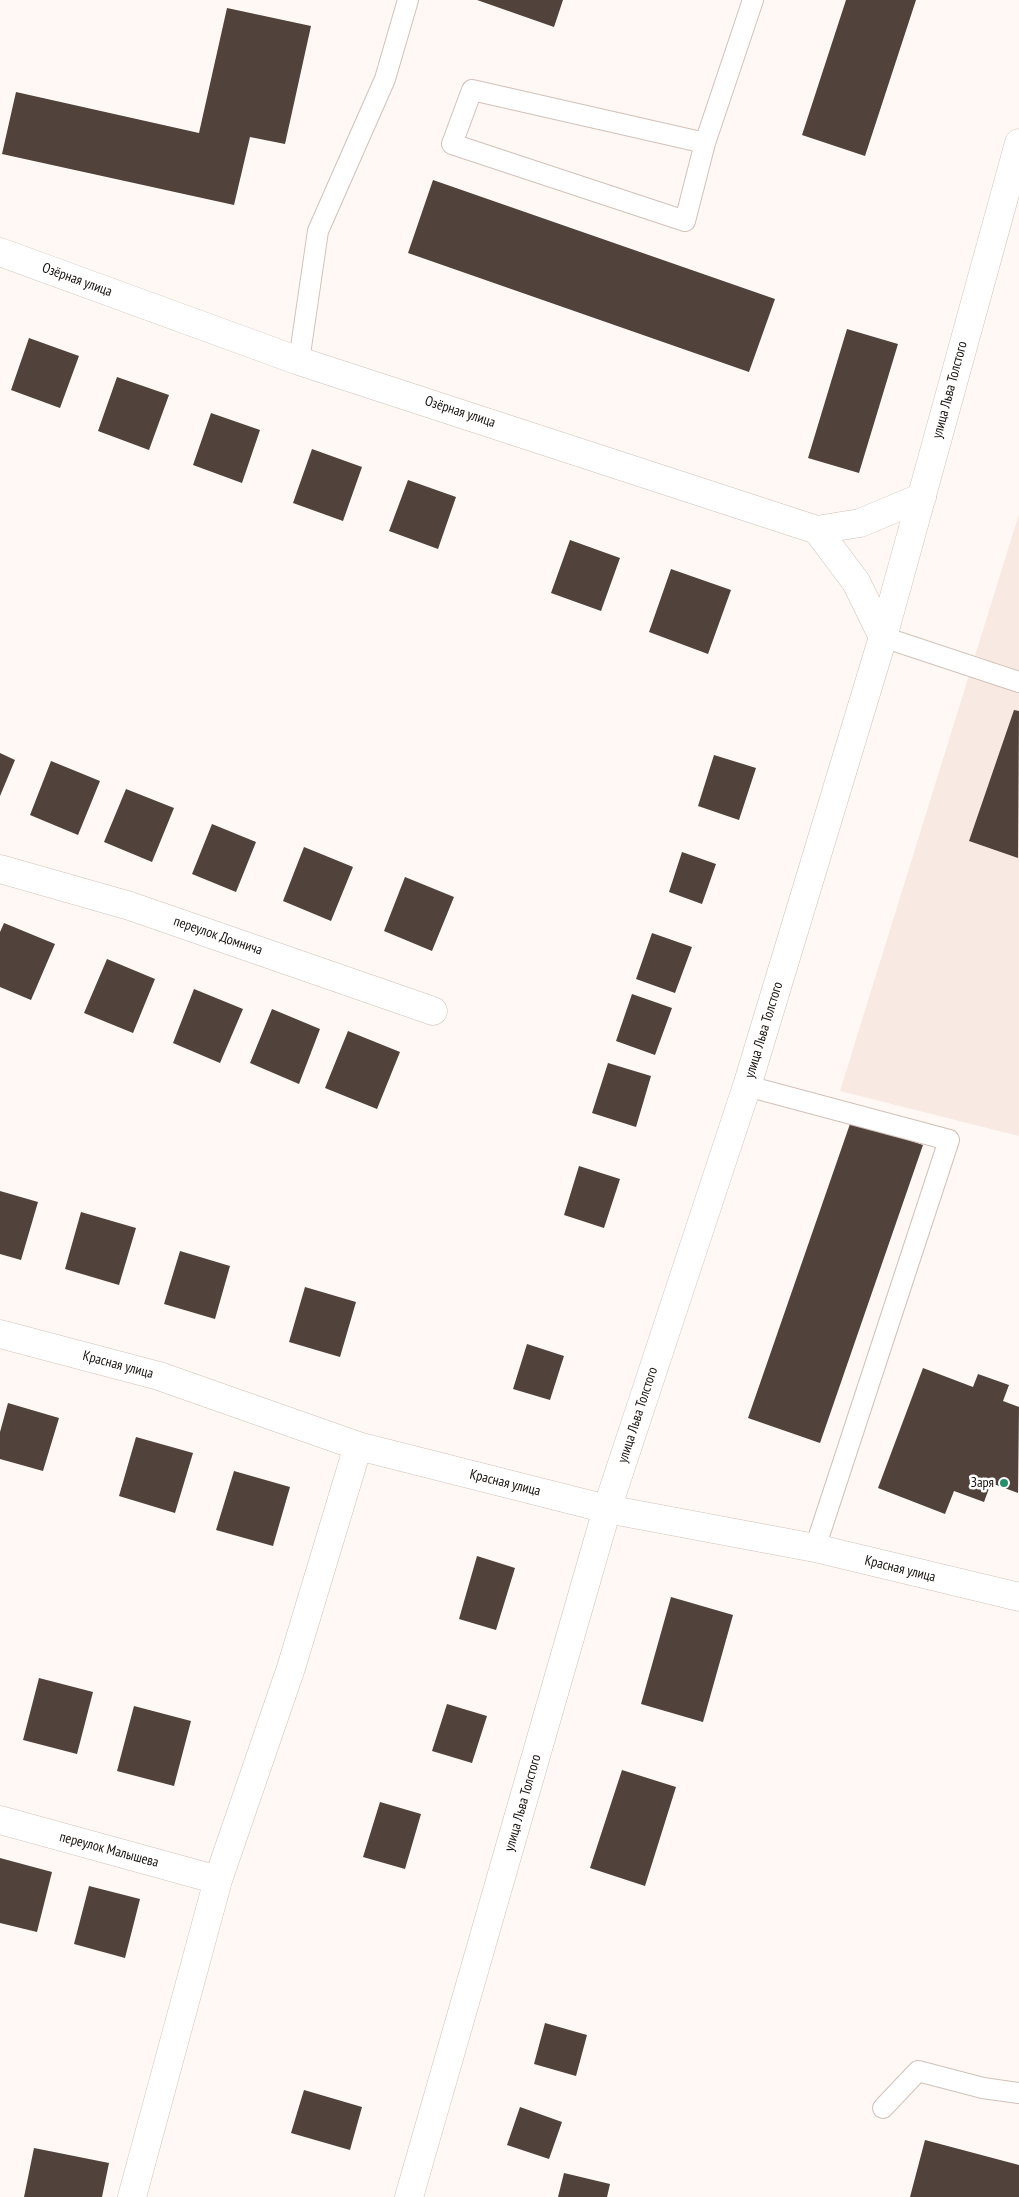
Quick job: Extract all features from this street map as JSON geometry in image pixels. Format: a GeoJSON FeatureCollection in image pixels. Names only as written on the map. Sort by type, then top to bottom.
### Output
{"type":"FeatureCollection","features":[{"type":"Feature","properties":{"kind":"street","name":"улица Льва Толстого"},"geometry":{"type":"LineString","coordinates":[[409,2197],[607,1509],[747,1086],[883,637],[969,318],[1019,144]]}},
{"type":"Feature","properties":{"kind":"street","name":"Озёрная улица"},"geometry":{"type":"LineString","coordinates":[[0,252],[299,361],[817,530],[860,523],[922,497]]}},
{"type":"Feature","properties":{"kind":"street"},"geometry":{"type":"LineString","coordinates":[[817,530],[856,582],[883,637]]}},
{"type":"Feature","properties":{"kind":"street","name":"переулок Домнича"},"geometry":{"type":"LineString","coordinates":[[0,869],[130,906],[433,1011]]}},
{"type":"Feature","properties":{"kind":"street","name":"Красная улица"},"geometry":{"type":"LineString","coordinates":[[0,1334],[159,1376],[358,1446],[607,1509],[815,1548],[1019,1597]]}},
{"type":"Feature","properties":{"kind":"street"},"geometry":{"type":"LineString","coordinates":[[132,2197],[218,1880],[291,1668],[358,1446]]}},
{"type":"Feature","properties":{"kind":"street","name":"переулок Малышева"},"geometry":{"type":"LineString","coordinates":[[0,1820],[218,1880]]}},
{"type":"Feature","properties":{"kind":"lane"},"geometry":{"type":"LineString","coordinates":[[299,361],[318,232],[385,79],[408,0]]}},
{"type":"Feature","properties":{"kind":"lane"},"geometry":{"type":"LineString","coordinates":[[705,143],[472,90],[452,144],[685,221],[705,143],[753,0]]}},
{"type":"Feature","properties":{"kind":"lane"},"geometry":{"type":"LineString","coordinates":[[883,637],[1019,682]]}},
{"type":"Feature","properties":{"kind":"lane"},"geometry":{"type":"LineString","coordinates":[[747,1086],[949,1140],[815,1548]]}},
{"type":"Feature","properties":{"kind":"lane"},"geometry":{"type":"LineString","coordinates":[[883,2108],[918,2071],[983,2088],[1019,2094]]}},
{"type":"Feature","properties":{"kind":"shaded area"},"geometry":{"type":"Polygon","coordinates":[[[1019,514],[1019,1136],[840,1091],[1019,514]]]}},
{"type":"Feature","properties":{"kind":"building"},"geometry":{"type":"Polygon","coordinates":[[[477,0],[563,0],[554,27],[477,0]]]}},
{"type":"Feature","properties":{"kind":"building"},"geometry":{"type":"Polygon","coordinates":[[[846,0],[916,0],[865,156],[802,135],[846,0]]]}},
{"type":"Feature","properties":{"kind":"building"},"geometry":{"type":"Polygon","coordinates":[[[227,8],[311,26],[285,144],[250,137],[234,205],[2,154],[16,92],[199,133],[227,8]]]}},
{"type":"Feature","properties":{"kind":"building"},"geometry":{"type":"Polygon","coordinates":[[[433,180],[775,299],[749,372],[408,253],[433,180]]]}},
{"type":"Feature","properties":{"kind":"building"},"geometry":{"type":"Polygon","coordinates":[[[847,329],[898,344],[859,473],[808,458],[847,329]]]}},
{"type":"Feature","properties":{"kind":"building"},"geometry":{"type":"Polygon","coordinates":[[[29,338],[79,356],[60,408],[11,390],[29,338]]]}},
{"type":"Feature","properties":{"kind":"building"},"geometry":{"type":"Polygon","coordinates":[[[117,377],[169,395],[149,450],[98,431],[117,377]]]}},
{"type":"Feature","properties":{"kind":"building"},"geometry":{"type":"Polygon","coordinates":[[[211,413],[260,430],[242,483],[193,465],[211,413]]]}},
{"type":"Feature","properties":{"kind":"building"},"geometry":{"type":"Polygon","coordinates":[[[312,449],[362,467],[343,521],[293,503],[312,449]]]}},
{"type":"Feature","properties":{"kind":"building"},"geometry":{"type":"Polygon","coordinates":[[[408,480],[456,497],[438,549],[389,531],[408,480]]]}},
{"type":"Feature","properties":{"kind":"building"},"geometry":{"type":"Polygon","coordinates":[[[570,540],[620,558],[601,611],[551,593],[570,540]]]}},
{"type":"Feature","properties":{"kind":"building"},"geometry":{"type":"Polygon","coordinates":[[[671,569],[731,590],[708,654],[649,632],[671,569]]]}},
{"type":"Feature","properties":{"kind":"building"},"geometry":{"type":"Polygon","coordinates":[[[1014,710],[1019,711],[1018,858],[969,841],[1014,710]]]}},
{"type":"Feature","properties":{"kind":"building"},"geometry":{"type":"Polygon","coordinates":[[[0,753],[15,760],[0,796],[0,753]]]}},
{"type":"Feature","properties":{"kind":"building"},"geometry":{"type":"Polygon","coordinates":[[[714,755],[756,768],[739,820],[698,806],[714,755]]]}},
{"type":"Feature","properties":{"kind":"building"},"geometry":{"type":"Polygon","coordinates":[[[51,761],[100,781],[78,835],[30,815],[51,761]]]}},
{"type":"Feature","properties":{"kind":"building"},"geometry":{"type":"Polygon","coordinates":[[[126,789],[174,808],[152,862],[104,842],[126,789]]]}},
{"type":"Feature","properties":{"kind":"building"},"geometry":{"type":"Polygon","coordinates":[[[212,824],[256,842],[236,892],[192,874],[212,824]]]}},
{"type":"Feature","properties":{"kind":"building"},"geometry":{"type":"Polygon","coordinates":[[[304,847],[353,867],[331,921],[283,901],[304,847]]]}},
{"type":"Feature","properties":{"kind":"building"},"geometry":{"type":"Polygon","coordinates":[[[682,852],[716,864],[702,904],[669,892],[682,852]]]}},
{"type":"Feature","properties":{"kind":"building"},"geometry":{"type":"Polygon","coordinates":[[[405,877],[454,897],[432,951],[384,931],[405,877]]]}},
{"type":"Feature","properties":{"kind":"building"},"geometry":{"type":"Polygon","coordinates":[[[4,923],[55,944],[31,1000],[0,987],[0,932],[4,923]]]}},
{"type":"Feature","properties":{"kind":"building"},"geometry":{"type":"Polygon","coordinates":[[[652,933],[692,947],[675,993],[636,979],[652,933]]]}},
{"type":"Feature","properties":{"kind":"building"},"geometry":{"type":"Polygon","coordinates":[[[107,959],[155,979],[133,1033],[84,1013],[107,959]]]}},
{"type":"Feature","properties":{"kind":"building"},"geometry":{"type":"Polygon","coordinates":[[[194,989],[243,1009],[220,1063],[173,1043],[194,989]]]}},
{"type":"Feature","properties":{"kind":"building"},"geometry":{"type":"Polygon","coordinates":[[[632,994],[672,1008],[655,1055],[616,1041],[632,994]]]}},
{"type":"Feature","properties":{"kind":"building"},"geometry":{"type":"Polygon","coordinates":[[[272,1009],[320,1029],[299,1084],[250,1063],[272,1009]]]}},
{"type":"Feature","properties":{"kind":"building"},"geometry":{"type":"Polygon","coordinates":[[[348,1031],[400,1052],[377,1109],[325,1088],[348,1031]]]}},
{"type":"Feature","properties":{"kind":"building"},"geometry":{"type":"Polygon","coordinates":[[[608,1063],[651,1076],[636,1127],[592,1113],[608,1063]]]}},
{"type":"Feature","properties":{"kind":"building"},"geometry":{"type":"Polygon","coordinates":[[[851,1121],[923,1145],[820,1443],[748,1418],[851,1121]]]}},
{"type":"Feature","properties":{"kind":"building"},"geometry":{"type":"Polygon","coordinates":[[[579,1166],[620,1179],[604,1228],[564,1215],[579,1166]]]}},
{"type":"Feature","properties":{"kind":"building"},"geometry":{"type":"Polygon","coordinates":[[[0,1191],[38,1202],[21,1260],[0,1254],[0,1191]]]}},
{"type":"Feature","properties":{"kind":"building"},"geometry":{"type":"Polygon","coordinates":[[[81,1212],[136,1228],[119,1285],[65,1269],[81,1212]]]}},
{"type":"Feature","properties":{"kind":"building"},"geometry":{"type":"Polygon","coordinates":[[[180,1251],[230,1266],[215,1319],[164,1304],[180,1251]]]}},
{"type":"Feature","properties":{"kind":"building"},"geometry":{"type":"Polygon","coordinates":[[[305,1287],[356,1302],[340,1357],[289,1342],[305,1287]]]}},
{"type":"Feature","properties":{"kind":"building"},"geometry":{"type":"Polygon","coordinates":[[[527,1344],[564,1356],[550,1400],[513,1389],[527,1344]]]}},
{"type":"Feature","properties":{"kind":"building"},"geometry":{"type":"Polygon","coordinates":[[[923,1368],[973,1387],[978,1374],[1009,1385],[1003,1401],[1019,1407],[1018,1493],[991,1483],[984,1502],[954,1491],[945,1514],[878,1488],[923,1368]]]}},
{"type":"Feature","properties":{"kind":"building"},"geometry":{"type":"Polygon","coordinates":[[[8,1403],[59,1418],[43,1471],[0,1459],[0,1432],[8,1403]]]}},
{"type":"Feature","properties":{"kind":"building"},"geometry":{"type":"Polygon","coordinates":[[[136,1437],[193,1453],[175,1513],[119,1496],[136,1437]]]}},
{"type":"Feature","properties":{"kind":"building"},"geometry":{"type":"Polygon","coordinates":[[[234,1471],[290,1487],[273,1546],[216,1530],[234,1471]]]}},
{"type":"Feature","properties":{"kind":"building"},"geometry":{"type":"Polygon","coordinates":[[[477,1556],[515,1568],[496,1630],[459,1619],[477,1556]]]}},
{"type":"Feature","properties":{"kind":"building"},"geometry":{"type":"Polygon","coordinates":[[[671,1597],[733,1615],[703,1722],[641,1704],[671,1597]]]}},
{"type":"Feature","properties":{"kind":"building"},"geometry":{"type":"Polygon","coordinates":[[[39,1678],[93,1692],[77,1754],[23,1740],[39,1678]]]}},
{"type":"Feature","properties":{"kind":"building"},"geometry":{"type":"Polygon","coordinates":[[[447,1704],[487,1716],[472,1763],[432,1751],[447,1704]]]}},
{"type":"Feature","properties":{"kind":"building"},"geometry":{"type":"Polygon","coordinates":[[[134,1706],[191,1721],[174,1786],[117,1771],[134,1706]]]}},
{"type":"Feature","properties":{"kind":"building"},"geometry":{"type":"Polygon","coordinates":[[[622,1770],[676,1787],[645,1886],[590,1868],[622,1770]]]}},
{"type":"Feature","properties":{"kind":"building"},"geometry":{"type":"Polygon","coordinates":[[[380,1802],[421,1814],[405,1869],[363,1857],[380,1802]]]}},
{"type":"Feature","properties":{"kind":"building"},"geometry":{"type":"Polygon","coordinates":[[[0,1858],[52,1872],[37,1932],[0,1923],[0,1858]]]}},
{"type":"Feature","properties":{"kind":"building"},"geometry":{"type":"Polygon","coordinates":[[[89,1886],[140,1899],[125,1958],[74,1944],[89,1886]]]}},
{"type":"Feature","properties":{"kind":"building"},"geometry":{"type":"Polygon","coordinates":[[[545,2023],[587,2035],[576,2076],[534,2064],[545,2023]]]}},
{"type":"Feature","properties":{"kind":"building"},"geometry":{"type":"Polygon","coordinates":[[[304,2090],[362,2107],[350,2150],[291,2133],[304,2090]]]}},
{"type":"Feature","properties":{"kind":"building"},"geometry":{"type":"Polygon","coordinates":[[[520,2107],[562,2122],[549,2159],[507,2145],[520,2107]]]}},
{"type":"Feature","properties":{"kind":"building"},"geometry":{"type":"Polygon","coordinates":[[[925,2140],[1019,2165],[1019,2197],[910,2197],[925,2140]]]}},
{"type":"Feature","properties":{"kind":"building"},"geometry":{"type":"Polygon","coordinates":[[[34,2148],[109,2163],[102,2197],[24,2197],[34,2148]]]}},
{"type":"Feature","properties":{"kind":"building"},"geometry":{"type":"Polygon","coordinates":[[[564,2173],[610,2184],[607,2197],[558,2197],[564,2173]]]}},
{"type":"Feature","properties":{"kind":"place","name":"Заря"},"geometry":{"type":"Point","coordinates":[1004,1483]}}]}
